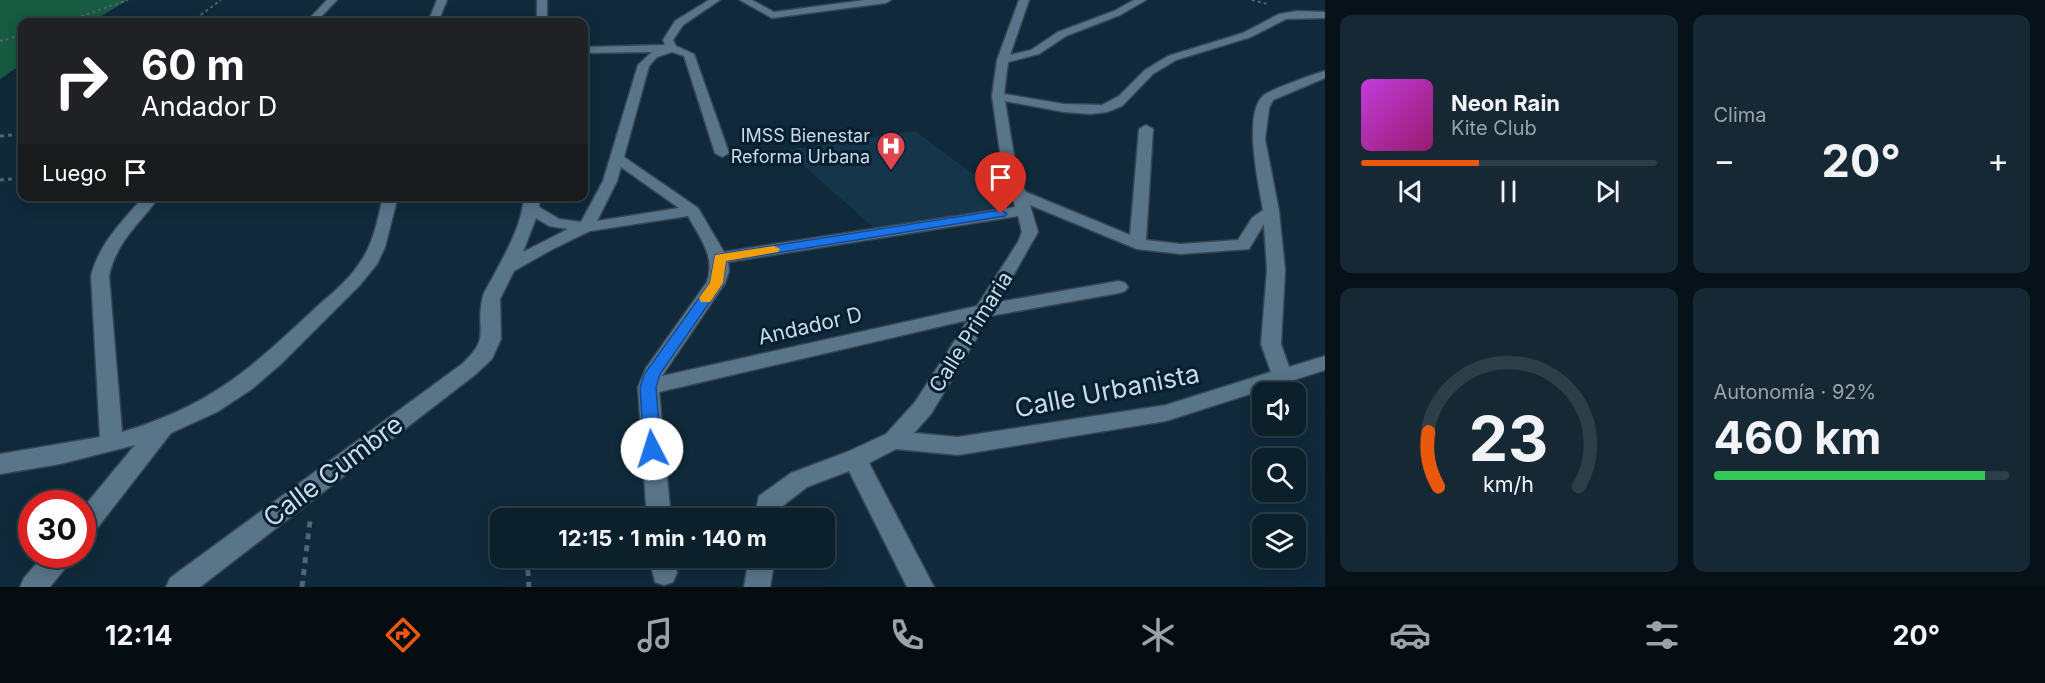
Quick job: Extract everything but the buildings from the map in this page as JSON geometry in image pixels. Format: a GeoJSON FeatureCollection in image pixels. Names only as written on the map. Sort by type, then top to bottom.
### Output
{"type":"FeatureCollection","features":[{"type":"Feature","properties":{"kind":"street"},"geometry":{"type":"LineString","coordinates":[[315,18],[332,0]]}},
{"type":"Feature","properties":{"kind":"street"},"geometry":{"type":"LineString","coordinates":[[435,18],[442,0]]}},
{"type":"Feature","properties":{"kind":"street"},"geometry":{"type":"LineString","coordinates":[[542,0],[542,18]]}},
{"type":"Feature","properties":{"kind":"street"},"geometry":{"type":"LineString","coordinates":[[672,48],[668,40],[679,23],[715,0]]}},
{"type":"Feature","properties":{"kind":"street"},"geometry":{"type":"LineString","coordinates":[[745,0],[772,15],[886,0]]}},
{"type":"Feature","properties":{"kind":"street","name":"Calle Primaria"},"geometry":{"type":"LineString","coordinates":[[767,508],[768,503],[799,480],[855,459],[894,440],[923,408],[1026,242],[1030,232],[1022,202],[1011,180],[999,96],[1003,60],[1024,0]]}},
{"type":"Feature","properties":{"kind":"street"},"geometry":{"type":"LineString","coordinates":[[1003,60],[1035,52],[1062,34],[1117,13],[1141,0]]}},
{"type":"Feature","properties":{"kind":"street"},"geometry":{"type":"LineString","coordinates":[[999,96],[1050,106],[1104,109],[1118,104],[1148,72],[1186,51],[1248,35],[1276,18],[1325,8]]}},
{"type":"Feature","properties":{"kind":"street"},"geometry":{"type":"LineString","coordinates":[[1291,14],[1325,15]]}},
{"type":"Feature","properties":{"kind":"street"},"geometry":{"type":"LineString","coordinates":[[586,227],[605,192],[644,65],[653,55],[672,48]]}},
{"type":"Feature","properties":{"kind":"street"},"geometry":{"type":"LineString","coordinates":[[588,50],[672,48],[689,54],[722,153]]}},
{"type":"Feature","properties":{"kind":"street"},"geometry":{"type":"LineString","coordinates":[[1283,377],[1271,344],[1275,270],[1271,211],[1258,139],[1263,108],[1268,98],[1325,74]]}},
{"type":"Feature","properties":{"kind":"street"},"geometry":{"type":"LineString","coordinates":[[1137,244],[1146,129]]}},
{"type":"Feature","properties":{"kind":"street"},"geometry":{"type":"LineString","coordinates":[[617,158],[693,211],[719,258],[720,271],[716,283],[653,373],[648,387],[658,508]]}},
{"type":"Feature","properties":{"kind":"street"},"geometry":{"type":"LineString","coordinates":[[112,442],[101,263],[110,247],[149,201]]}},
{"type":"Feature","properties":{"kind":"street"},"geometry":{"type":"LineString","coordinates":[[0,464],[38,459],[112,442],[163,427],[199,412],[233,392],[267,366],[356,278],[374,255],[390,201]]}},
{"type":"Feature","properties":{"kind":"street"},"geometry":{"type":"LineString","coordinates":[[719,258],[1022,202],[1137,244],[1181,249],[1244,245],[1258,221],[1271,211]]}},
{"type":"Feature","properties":{"kind":"street"},"geometry":{"type":"LineString","coordinates":[[509,267],[523,235],[532,203],[555,222],[586,227]]}},
{"type":"Feature","properties":{"kind":"street"},"geometry":{"type":"LineString","coordinates":[[509,267],[586,227],[693,211]]}},
{"type":"Feature","properties":{"kind":"street","name":"Calle Cumbre"},"geometry":{"type":"LineString","coordinates":[[179,587],[469,369],[485,354],[491,339],[491,299],[496,286],[509,267]]}},
{"type":"Feature","properties":{"kind":"street","name":"Andador D"},"geometry":{"type":"LineString","coordinates":[[648,387],[982,311],[1119,286]]}},
{"type":"Feature","properties":{"kind":"street","name":"Calle Urbanista"},"geometry":{"type":"LineString","coordinates":[[894,440],[958,446],[1166,413],[1325,363]]}},
{"type":"Feature","properties":{"kind":"street"},"geometry":{"type":"LineString","coordinates":[[96,511],[163,427]]}},
{"type":"Feature","properties":{"kind":"street"},"geometry":{"type":"LineString","coordinates":[[855,459],[921,587]]}},
{"type":"Feature","properties":{"kind":"street"},"geometry":{"type":"LineString","coordinates":[[33,587],[49,568]]}},
{"type":"Feature","properties":{"kind":"street"},"geometry":{"type":"LineString","coordinates":[[758,587],[761,568]]}},
{"type":"Feature","properties":{"kind":"path"},"geometry":{"type":"LineString","coordinates":[[76,18],[128,0]]}},
{"type":"Feature","properties":{"kind":"path"},"geometry":{"type":"LineString","coordinates":[[196,18],[220,0]]}},
{"type":"Feature","properties":{"kind":"path"},"geometry":{"type":"LineString","coordinates":[[0,40],[18,36]]}},
{"type":"Feature","properties":{"kind":"path"},"geometry":{"type":"LineString","coordinates":[[0,136],[18,134]]}},
{"type":"Feature","properties":{"kind":"path"},"geometry":{"type":"LineString","coordinates":[[0,180],[18,178]]}},
{"type":"Feature","properties":{"kind":"path"},"geometry":{"type":"LineString","coordinates":[[302,587],[314,484]]}},
{"type":"Feature","properties":{"kind":"path"},"geometry":{"type":"LineString","coordinates":[[528,568],[529,587]]}},
{"type":"Feature","properties":{"kind":"shaded area","name":"IMSS Bienestar Reforma Urbana"},"geometry":{"type":"Polygon","coordinates":[[[915,131],[1000,194],[992,212],[874,228],[786,150],[915,131]]]}},
{"type":"Feature","properties":{"kind":"green space"},"geometry":{"type":"Polygon","coordinates":[[[0,0],[128,0],[98,18],[18,18],[18,67],[0,79],[0,0]]]}},
{"type":"Feature","properties":{"kind":"slow traffic"},"geometry":{"type":"LineString","coordinates":[[705,298],[716,283],[720,271],[719,258],[774,249]]}},
{"type":"Feature","properties":{"kind":"place","name":"IMSS Bienestar Reforma Urbana"},"geometry":{"type":"Point","coordinates":[891,172]}},
{"type":"Feature","properties":{"kind":"route"},"geometry":{"type":"LineString","coordinates":[[652,449],[648,387],[653,373],[716,283],[720,271],[719,258],[1001,214]]}}]}
